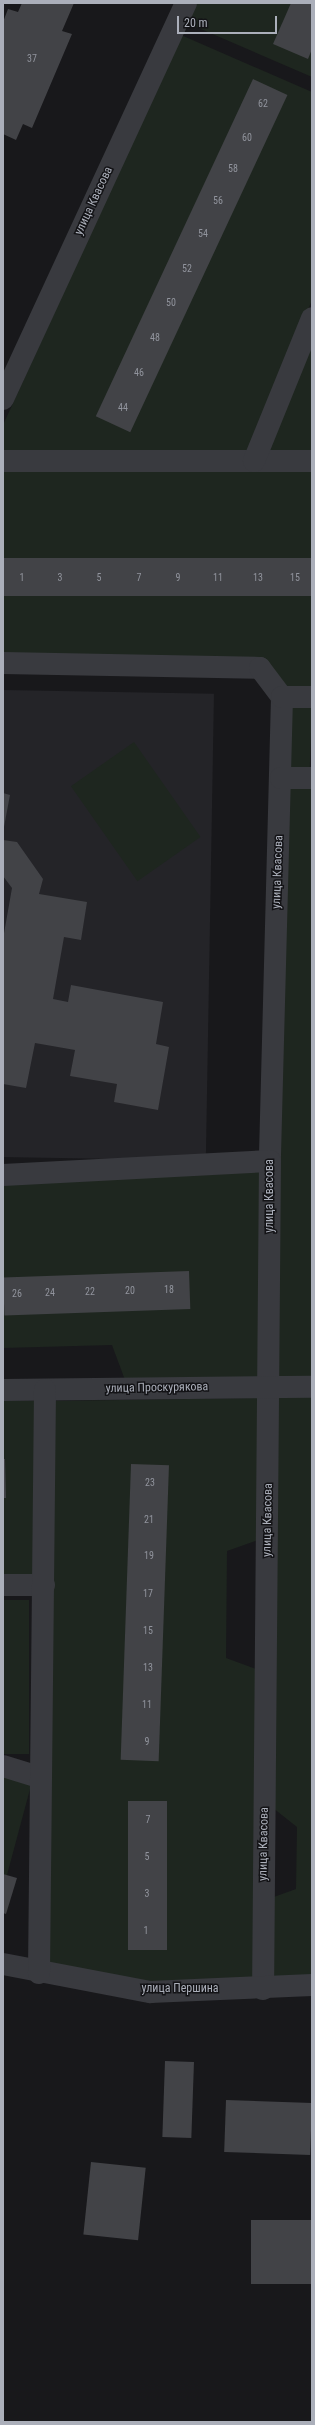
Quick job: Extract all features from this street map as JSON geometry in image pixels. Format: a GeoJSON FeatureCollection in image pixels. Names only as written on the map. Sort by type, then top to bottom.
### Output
{"type":"FeatureCollection","features":[{"type":"Feature","properties":{"kind":"street","name":"улица Квасова"},"geometry":{"type":"LineString","coordinates":[[3,399],[186,3]]}},
{"type":"Feature","properties":{"kind":"street"},"geometry":{"type":"LineString","coordinates":[[254,461],[312,318]]}},
{"type":"Feature","properties":{"kind":"street"},"geometry":{"type":"LineString","coordinates":[[3,461],[312,461]]}},
{"type":"Feature","properties":{"kind":"street"},"geometry":{"type":"LineString","coordinates":[[3,663],[260,668],[282,697],[312,697]]}},
{"type":"Feature","properties":{"kind":"street","name":"улица Квасова"},"geometry":{"type":"LineString","coordinates":[[263,1989],[270,1161],[282,697]]}},
{"type":"Feature","properties":{"kind":"street"},"geometry":{"type":"LineString","coordinates":[[281,778],[312,778]]}},
{"type":"Feature","properties":{"kind":"street"},"geometry":{"type":"LineString","coordinates":[[3,1175],[270,1161]]}},
{"type":"Feature","properties":{"kind":"street","name":"улица Проскурякова"},"geometry":{"type":"LineString","coordinates":[[3,1390],[312,1387]]}},
{"type":"Feature","properties":{"kind":"street"},"geometry":{"type":"LineString","coordinates":[[39,1973],[45,1390]]}},
{"type":"Feature","properties":{"kind":"street"},"geometry":{"type":"LineString","coordinates":[[3,1585],[44,1585]]}},
{"type":"Feature","properties":{"kind":"street"},"geometry":{"type":"LineString","coordinates":[[3,1766],[40,1777]]}},
{"type":"Feature","properties":{"kind":"street","name":"улица Першина"},"geometry":{"type":"LineString","coordinates":[[3,1964],[39,1973],[150,1992],[263,1989],[312,1985]]}},
{"type":"Feature","properties":{"kind":"shaded area"},"geometry":{"type":"Polygon","coordinates":[[[196,3],[312,3],[312,77],[187,23],[196,3]]]}},
{"type":"Feature","properties":{"kind":"shaded area"},"geometry":{"type":"Polygon","coordinates":[[[181,35],[312,92],[312,300],[250,454],[3,453],[3,425],[181,35]]]}},
{"type":"Feature","properties":{"kind":"shaded area"},"geometry":{"type":"Polygon","coordinates":[[[312,338],[312,454],[264,454],[312,338]]]}},
{"type":"Feature","properties":{"kind":"shaded area"},"geometry":{"type":"Polygon","coordinates":[[[3,468],[312,471],[312,690],[286,689],[265,662],[3,656],[3,468]]]}},
{"type":"Feature","properties":{"kind":"shaded area"},"geometry":{"type":"Polygon","coordinates":[[[3,690],[214,694],[206,1161],[3,1157],[3,690]]]}},
{"type":"Feature","properties":{"kind":"shaded area"},"geometry":{"type":"Polygon","coordinates":[[[289,704],[312,705],[310,774],[287,773],[289,704]]]}},
{"type":"Feature","properties":{"kind":"shaded area"},"geometry":{"type":"Polygon","coordinates":[[[134,742],[201,837],[137,881],[71,786],[134,742]]]}},
{"type":"Feature","properties":{"kind":"shaded area"},"geometry":{"type":"Polygon","coordinates":[[[287,784],[312,784],[312,1378],[276,1379],[287,784]]]}},
{"type":"Feature","properties":{"kind":"shaded area"},"geometry":{"type":"Polygon","coordinates":[[[262,1171],[262,1379],[125,1380],[112,1345],[3,1348],[3,1185],[262,1171]]]}},
{"type":"Feature","properties":{"kind":"shaded area"},"geometry":{"type":"Polygon","coordinates":[[[278,1394],[312,1394],[312,1976],[271,1979],[271,1898],[296,1889],[297,1827],[273,1808],[278,1394]]]}},
{"type":"Feature","properties":{"kind":"shaded area"},"geometry":{"type":"Polygon","coordinates":[[[261,1398],[261,1539],[227,1551],[226,1658],[259,1670],[255,1978],[149,1984],[49,1965],[53,1401],[261,1398]]]}},
{"type":"Feature","properties":{"kind":"shaded area"},"geometry":{"type":"Polygon","coordinates":[[[3,1401],[39,1401],[39,1578],[3,1578],[3,1401]]]}},
{"type":"Feature","properties":{"kind":"shaded area"},"geometry":{"type":"Polygon","coordinates":[[[3,1600],[29,1600],[29,1754],[3,1754],[3,1600]]]}},
{"type":"Feature","properties":{"kind":"shaded area"},"geometry":{"type":"Polygon","coordinates":[[[3,1774],[32,1782],[3,1890],[3,1774]]]}},
{"type":"Feature","properties":{"kind":"building"},"geometry":{"type":"Polygon","coordinates":[[[22,3],[74,3],[62,31],[72,34],[32,128],[23,124],[16,140],[3,134],[3,22],[8,9],[18,12],[22,3]]]}},
{"type":"Feature","properties":{"kind":"building"},"geometry":{"type":"Polygon","coordinates":[[[291,3],[312,3],[312,49],[308,59],[273,44],[291,3]]]}},
{"type":"Feature","properties":{"kind":"building"},"geometry":{"type":"Polygon","coordinates":[[[253,79],[287,95],[130,432],[96,416],[253,79]]]}},
{"type":"Feature","properties":{"kind":"building"},"geometry":{"type":"Polygon","coordinates":[[[3,558],[312,558],[312,596],[3,596],[3,558]]]}},
{"type":"Feature","properties":{"kind":"building"},"geometry":{"type":"Polygon","coordinates":[[[3,793],[10,795],[4,827],[3,827],[3,793]]]}},
{"type":"Feature","properties":{"kind":"building"},"geometry":{"type":"Polygon","coordinates":[[[3,840],[17,842],[43,879],[39,894],[87,902],[81,940],[64,937],[53,999],[68,1002],[71,985],[163,1002],[156,1044],[169,1047],[158,1110],[114,1102],[117,1084],[70,1076],[75,1050],[35,1043],[26,1088],[3,1084],[3,939],[12,888],[3,876],[3,840]]]}},
{"type":"Feature","properties":{"kind":"building"},"geometry":{"type":"Polygon","coordinates":[[[189,1271],[190,1309],[4,1315],[3,1277],[189,1271]]]}},
{"type":"Feature","properties":{"kind":"building"},"geometry":{"type":"Polygon","coordinates":[[[3,1459],[5,1459],[6,1498],[3,1498],[3,1459]]]}},
{"type":"Feature","properties":{"kind":"building"},"geometry":{"type":"Polygon","coordinates":[[[131,1464],[169,1465],[159,1761],[121,1760],[131,1464]]]}},
{"type":"Feature","properties":{"kind":"building"},"geometry":{"type":"Polygon","coordinates":[[[128,1801],[167,1801],[167,1950],[128,1950],[128,1801]]]}},
{"type":"Feature","properties":{"kind":"building"},"geometry":{"type":"Polygon","coordinates":[[[3,1874],[17,1878],[6,1914],[3,1913],[3,1874]]]}},
{"type":"Feature","properties":{"kind":"building"},"geometry":{"type":"Polygon","coordinates":[[[165,2061],[194,2062],[191,2138],[162,2137],[165,2061]]]}},
{"type":"Feature","properties":{"kind":"building"},"geometry":{"type":"Polygon","coordinates":[[[226,2100],[312,2103],[310,2155],[224,2152],[226,2100]]]}},
{"type":"Feature","properties":{"kind":"building"},"geometry":{"type":"Polygon","coordinates":[[[91,2162],[146,2168],[138,2240],[83,2235],[91,2162]]]}},
{"type":"Feature","properties":{"kind":"building"},"geometry":{"type":"Polygon","coordinates":[[[251,2220],[312,2220],[312,2284],[251,2284],[251,2220]]]}}]}
